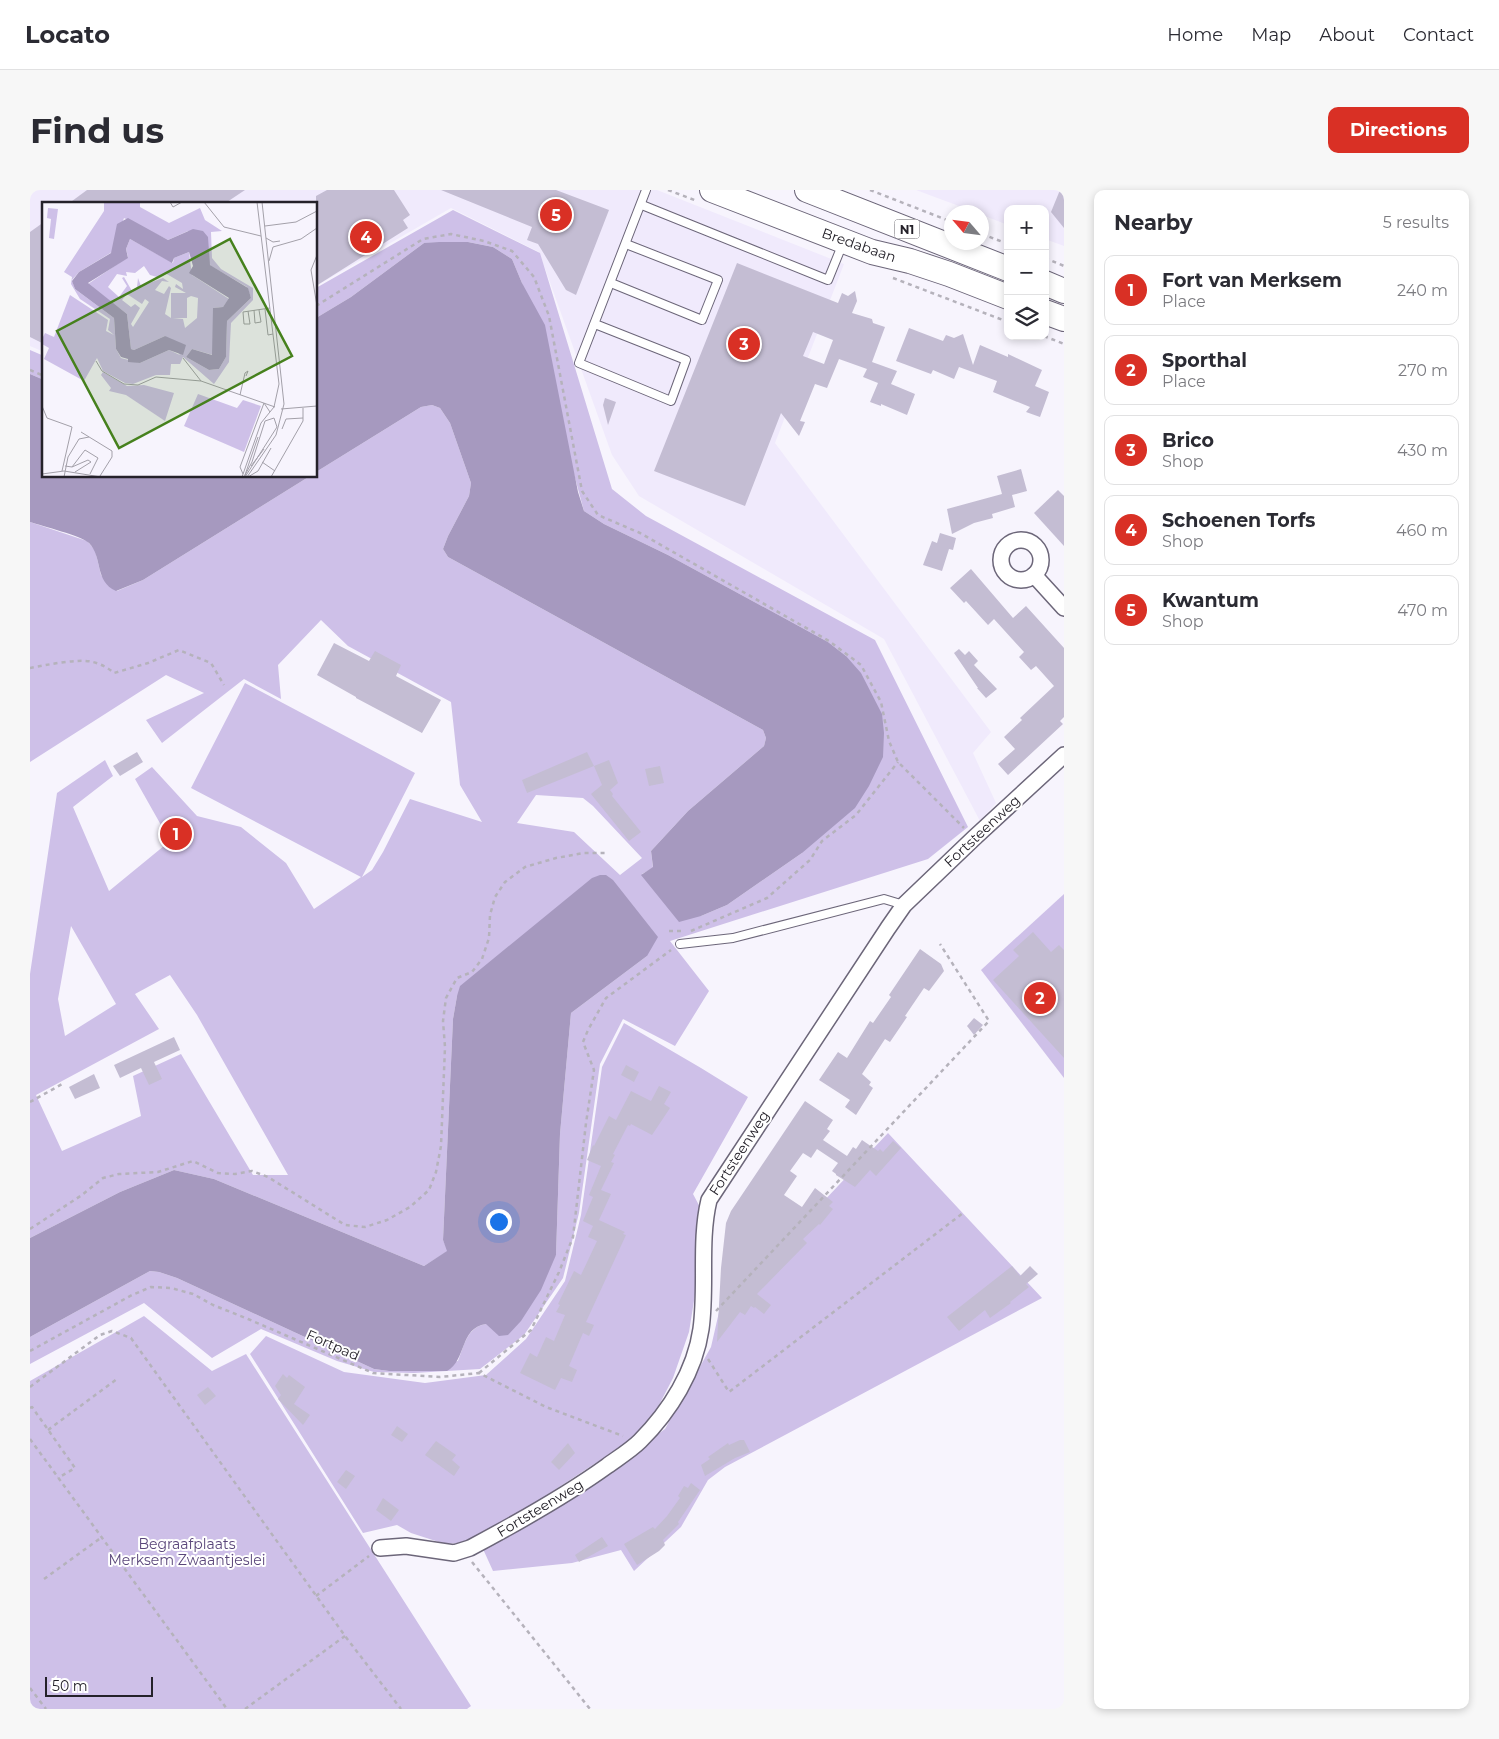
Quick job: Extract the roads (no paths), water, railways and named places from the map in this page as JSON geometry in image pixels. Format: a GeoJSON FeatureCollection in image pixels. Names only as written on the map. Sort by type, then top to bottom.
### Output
{"type":"FeatureCollection","features":[{"type":"Feature","properties":{"kind":"main road","name":"Bredabaan"},"geometry":{"type":"LineString","coordinates":[[712,190],[872,252],[949,274],[1004,295]]}},
{"type":"Feature","properties":{"kind":"main road"},"geometry":{"type":"LineString","coordinates":[[790,220],[806,222],[816,212],[817,205],[814,197],[807,190]]}},
{"type":"Feature","properties":{"kind":"main road","name":"N1"},"geometry":{"type":"LineString","coordinates":[[807,190],[1004,267]]}},
{"type":"Feature","properties":{"kind":"main road"},"geometry":{"type":"LineString","coordinates":[[1049,285],[1064,291]]}},
{"type":"Feature","properties":{"kind":"main road"},"geometry":{"type":"LineString","coordinates":[[1049,313],[1064,319]]}},
{"type":"Feature","properties":{"kind":"street"},"geometry":{"type":"LineString","coordinates":[[1034,575],[1064,608]]}},
{"type":"Feature","properties":{"kind":"street","name":"Fortsteenweg"},"geometry":{"type":"LineString","coordinates":[[380,1548],[406,1546],[454,1553],[470,1548],[564,1495],[639,1442],[657,1422],[678,1392],[698,1342],[702,1322],[705,1216],[709,1200],[882,936],[904,906],[1064,755]]}},
{"type":"Feature","properties":{"kind":"lane"},"geometry":{"type":"LineString","coordinates":[[595,324],[686,360],[671,401],[579,363],[642,205],[646,190]]}},
{"type":"Feature","properties":{"kind":"lane"},"geometry":{"type":"LineString","coordinates":[[642,205],[828,280],[843,241]]}},
{"type":"Feature","properties":{"kind":"lane"},"geometry":{"type":"LineString","coordinates":[[611,284],[702,320],[718,280],[626,244]]}},
{"type":"Feature","properties":{"kind":"lane"},"geometry":{"type":"LineString","coordinates":[[680,944],[732,938],[884,899],[904,906]]}},
{"type":"Feature","properties":{"kind":"place","name":"Kwantum"},"geometry":{"type":"Point","coordinates":[556,215]}},
{"type":"Feature","properties":{"kind":"place","name":"Schoenen Torfs"},"geometry":{"type":"Point","coordinates":[366,237]}},
{"type":"Feature","properties":{"kind":"place","name":"Brico"},"geometry":{"type":"Point","coordinates":[744,344]}},
{"type":"Feature","properties":{"kind":"place","name":"Fort van Merksem"},"geometry":{"type":"Point","coordinates":[176,834]}},
{"type":"Feature","properties":{"kind":"place","name":"Sporthal"},"geometry":{"type":"Point","coordinates":[1040,998]}},
{"type":"Feature","properties":{"kind":"park label","name":"Begraafplaats Merksem Zwaantjeslei"},"geometry":{"type":"Point","coordinates":[187,1552]}}]}
